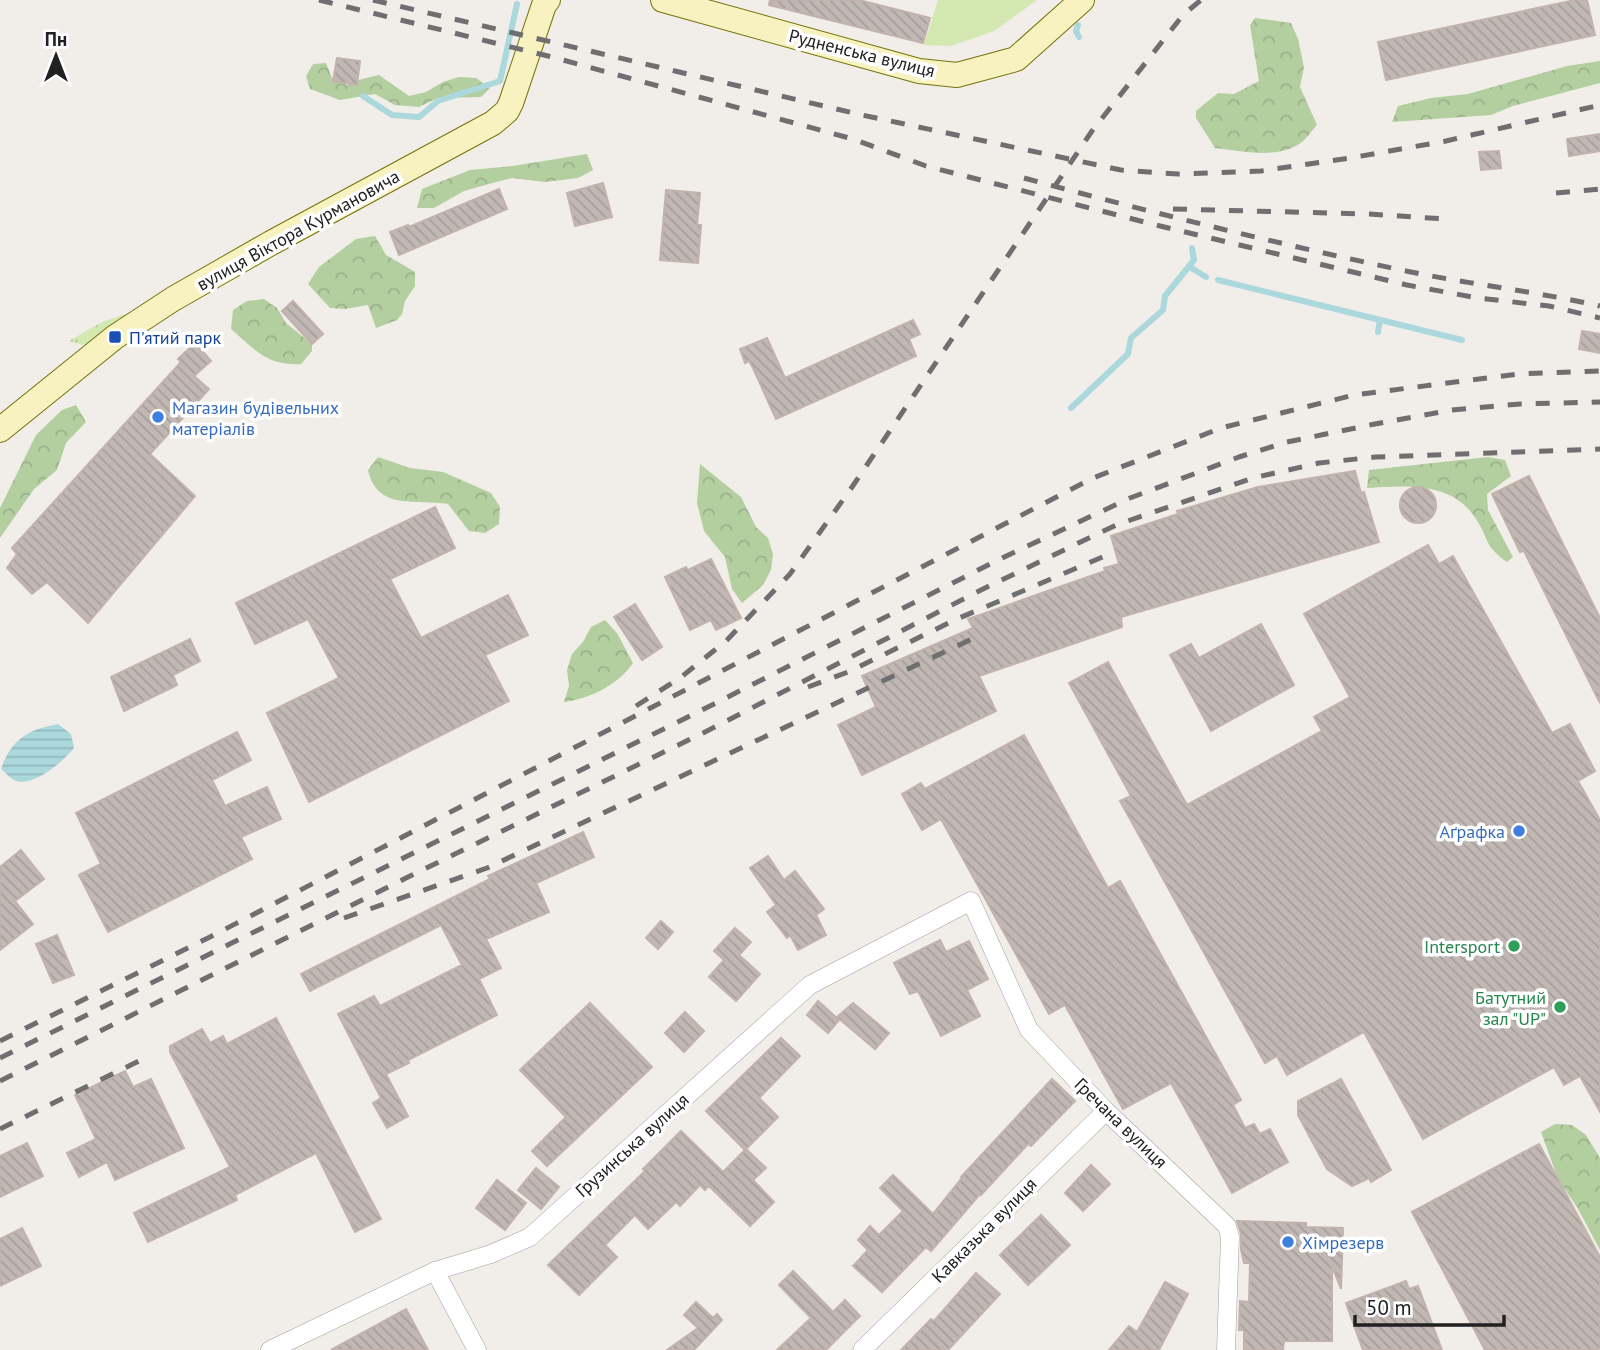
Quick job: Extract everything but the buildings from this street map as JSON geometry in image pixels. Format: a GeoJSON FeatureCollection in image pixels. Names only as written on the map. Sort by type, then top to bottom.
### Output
{"type":"FeatureCollection","features":[{"type":"Feature","properties":{"kind":"street","name":"вулиця Віктора Курмановича"},"geometry":{"type":"LineString","coordinates":[[0,430],[115,337],[173,299],[271,243],[455,146],[502,117],[511,103],[548,0]]}},
{"type":"Feature","properties":{"kind":"street","name":"Рудненська вулиця"},"geometry":{"type":"LineString","coordinates":[[663,0],[919,71],[957,75],[1016,59],[1083,0]]}},
{"type":"Feature","properties":{"kind":"street","name":"Гречана вулиця"},"geometry":{"type":"LineString","coordinates":[[971,901],[1028,1030],[1106,1111],[1227,1226],[1230,1237],[1226,1350]]}},
{"type":"Feature","properties":{"kind":"street","name":"Грузинська вулиця"},"geometry":{"type":"LineString","coordinates":[[270,1350],[435,1270],[491,1254],[530,1237],[810,985],[971,901]]}},
{"type":"Feature","properties":{"kind":"street","name":"Кавказька вулиця"},"geometry":{"type":"LineString","coordinates":[[862,1350],[1106,1111]]}},
{"type":"Feature","properties":{"kind":"street"},"geometry":{"type":"LineString","coordinates":[[435,1270],[477,1350]]}},
{"type":"Feature","properties":{"kind":"green space"},"geometry":{"type":"Polygon","coordinates":[[[938,0],[1037,0],[994,31],[951,46],[924,45],[938,0]]]}},
{"type":"Feature","properties":{"kind":"green space"},"geometry":{"type":"Polygon","coordinates":[[[1255,18],[1291,23],[1298,39],[1304,67],[1300,87],[1317,125],[1302,142],[1282,151],[1260,153],[1215,148],[1196,118],[1196,111],[1218,93],[1234,94],[1259,81],[1250,25],[1255,18]]]}},
{"type":"Feature","properties":{"kind":"green space"},"geometry":{"type":"Polygon","coordinates":[[[1600,61],[1600,83],[1513,106],[1491,115],[1392,122],[1398,106],[1431,98],[1468,94],[1567,66],[1600,61]]]}},
{"type":"Feature","properties":{"kind":"green space"},"geometry":{"type":"Polygon","coordinates":[[[326,63],[332,78],[347,85],[379,75],[409,96],[426,92],[459,77],[476,78],[490,88],[481,97],[438,98],[419,107],[395,105],[375,94],[340,100],[310,89],[306,76],[313,64],[326,63]]]}},
{"type":"Feature","properties":{"kind":"green space"},"geometry":{"type":"Polygon","coordinates":[[[587,154],[593,170],[578,178],[545,182],[512,178],[464,191],[434,208],[417,208],[422,189],[470,170],[587,154]]]}},
{"type":"Feature","properties":{"kind":"green space"},"geometry":{"type":"Polygon","coordinates":[[[375,236],[386,255],[415,272],[415,286],[405,301],[402,314],[397,320],[376,328],[368,305],[345,309],[330,308],[308,284],[319,267],[356,239],[375,236]]]}},
{"type":"Feature","properties":{"kind":"green space"},"geometry":{"type":"Polygon","coordinates":[[[264,299],[277,308],[286,323],[312,344],[312,351],[301,364],[279,362],[262,355],[231,329],[233,310],[247,301],[264,299]]]}},
{"type":"Feature","properties":{"kind":"green space"},"geometry":{"type":"Polygon","coordinates":[[[146,307],[90,344],[69,341],[102,322],[146,307]]]}},
{"type":"Feature","properties":{"kind":"green space"},"geometry":{"type":"Polygon","coordinates":[[[76,405],[86,422],[66,443],[57,470],[34,489],[0,538],[0,508],[36,435],[62,410],[76,405]]]}},
{"type":"Feature","properties":{"kind":"green space"},"geometry":{"type":"Polygon","coordinates":[[[378,457],[410,468],[443,472],[491,493],[500,507],[499,524],[485,533],[469,531],[448,504],[411,502],[389,497],[380,492],[373,483],[368,470],[378,457]]]}},
{"type":"Feature","properties":{"kind":"green space"},"geometry":{"type":"Polygon","coordinates":[[[1488,457],[1505,460],[1511,476],[1487,494],[1488,510],[1513,557],[1507,562],[1490,546],[1476,519],[1454,498],[1427,488],[1367,488],[1369,470],[1488,457]]]}},
{"type":"Feature","properties":{"kind":"green space"},"geometry":{"type":"Polygon","coordinates":[[[700,464],[741,497],[756,527],[768,538],[773,554],[771,570],[763,585],[742,603],[732,589],[725,557],[704,531],[697,503],[700,464]]]}},
{"type":"Feature","properties":{"kind":"green space"},"geometry":{"type":"Polygon","coordinates":[[[605,620],[617,633],[633,663],[612,684],[584,698],[564,702],[569,686],[567,670],[572,654],[591,627],[605,620]]]}},
{"type":"Feature","properties":{"kind":"green space"},"geometry":{"type":"Polygon","coordinates":[[[1555,1124],[1572,1125],[1586,1135],[1600,1158],[1600,1250],[1558,1179],[1541,1132],[1555,1124]]]}},
{"type":"Feature","properties":{"kind":"water"},"geometry":{"type":"Polygon","coordinates":[[[58,724],[71,734],[74,748],[63,760],[30,781],[12,779],[1,769],[10,750],[22,737],[58,724]]]}},
{"type":"Feature","properties":{"kind":"waterway"},"geometry":{"type":"LineString","coordinates":[[363,96],[392,115],[419,117],[438,101],[500,81],[517,4]]}},
{"type":"Feature","properties":{"kind":"waterway"},"geometry":{"type":"LineString","coordinates":[[1078,25],[1076,31],[1079,37]]}},
{"type":"Feature","properties":{"kind":"waterway"},"geometry":{"type":"LineString","coordinates":[[1071,408],[1128,354],[1131,338],[1163,310],[1165,296],[1194,260],[1192,248]]}},
{"type":"Feature","properties":{"kind":"waterway"},"geometry":{"type":"LineString","coordinates":[[1190,267],[1206,277]]}},
{"type":"Feature","properties":{"kind":"waterway"},"geometry":{"type":"LineString","coordinates":[[1218,280],[1462,340]]}},
{"type":"Feature","properties":{"kind":"waterway"},"geometry":{"type":"LineString","coordinates":[[1378,332],[1380,320]]}},
{"type":"Feature","properties":{"kind":"railway"},"geometry":{"type":"LineString","coordinates":[[319,0],[548,56],[853,139],[926,166],[1160,226],[1407,285],[1478,298],[1549,306],[1600,318]]}},
{"type":"Feature","properties":{"kind":"railway"},"geometry":{"type":"LineString","coordinates":[[373,0],[862,115],[1121,170],[1178,174],[1261,171],[1446,141],[1600,105]]}},
{"type":"Feature","properties":{"kind":"railway"},"geometry":{"type":"LineString","coordinates":[[636,706],[680,678],[726,641],[790,574],[850,490],[1092,131],[1183,15],[1201,0]]}},
{"type":"Feature","properties":{"kind":"railway"},"geometry":{"type":"LineString","coordinates":[[1024,178],[1212,227],[1354,260],[1600,306]]}},
{"type":"Feature","properties":{"kind":"railway"},"geometry":{"type":"LineString","coordinates":[[1556,193],[1600,189]]}},
{"type":"Feature","properties":{"kind":"railway"},"geometry":{"type":"LineString","coordinates":[[1173,209],[1369,214],[1445,219]]}},
{"type":"Feature","properties":{"kind":"railway"},"geometry":{"type":"LineString","coordinates":[[0,1041],[210,937],[1093,478],[1221,428],[1354,395],[1518,374],[1600,371]]}},
{"type":"Feature","properties":{"kind":"railway"},"geometry":{"type":"LineString","coordinates":[[0,1058],[1000,559],[1130,498],[1287,442],[1375,424],[1452,410],[1520,404],[1600,402]]}},
{"type":"Feature","properties":{"kind":"railway"},"geometry":{"type":"LineString","coordinates":[[0,1081],[1116,525],[1253,478],[1319,463],[1375,457],[1600,449]]}},
{"type":"Feature","properties":{"kind":"railway"},"geometry":{"type":"LineString","coordinates":[[808,687],[848,672],[957,619],[1112,553]]}},
{"type":"Feature","properties":{"kind":"railway"},"geometry":{"type":"LineString","coordinates":[[344,918],[487,868],[976,637]]}},
{"type":"Feature","properties":{"kind":"railway"},"geometry":{"type":"LineString","coordinates":[[0,1129],[141,1060]]}},
{"type":"Feature","properties":{"kind":"place","name":"П'ятий парк"},"geometry":{"type":"Point","coordinates":[115,337]}},
{"type":"Feature","properties":{"kind":"place","name":"Магазин будівельних матеріалів"},"geometry":{"type":"Point","coordinates":[158,417]}},
{"type":"Feature","properties":{"kind":"place","name":"Аґрафка"},"geometry":{"type":"Point","coordinates":[1519,831]}},
{"type":"Feature","properties":{"kind":"place","name":"Intersport"},"geometry":{"type":"Point","coordinates":[1514,946]}},
{"type":"Feature","properties":{"kind":"place","name":"Батутний зал \"UP\""},"geometry":{"type":"Point","coordinates":[1560,1007]}},
{"type":"Feature","properties":{"kind":"place","name":"Хімрезерв"},"geometry":{"type":"Point","coordinates":[1288,1242]}}]}
